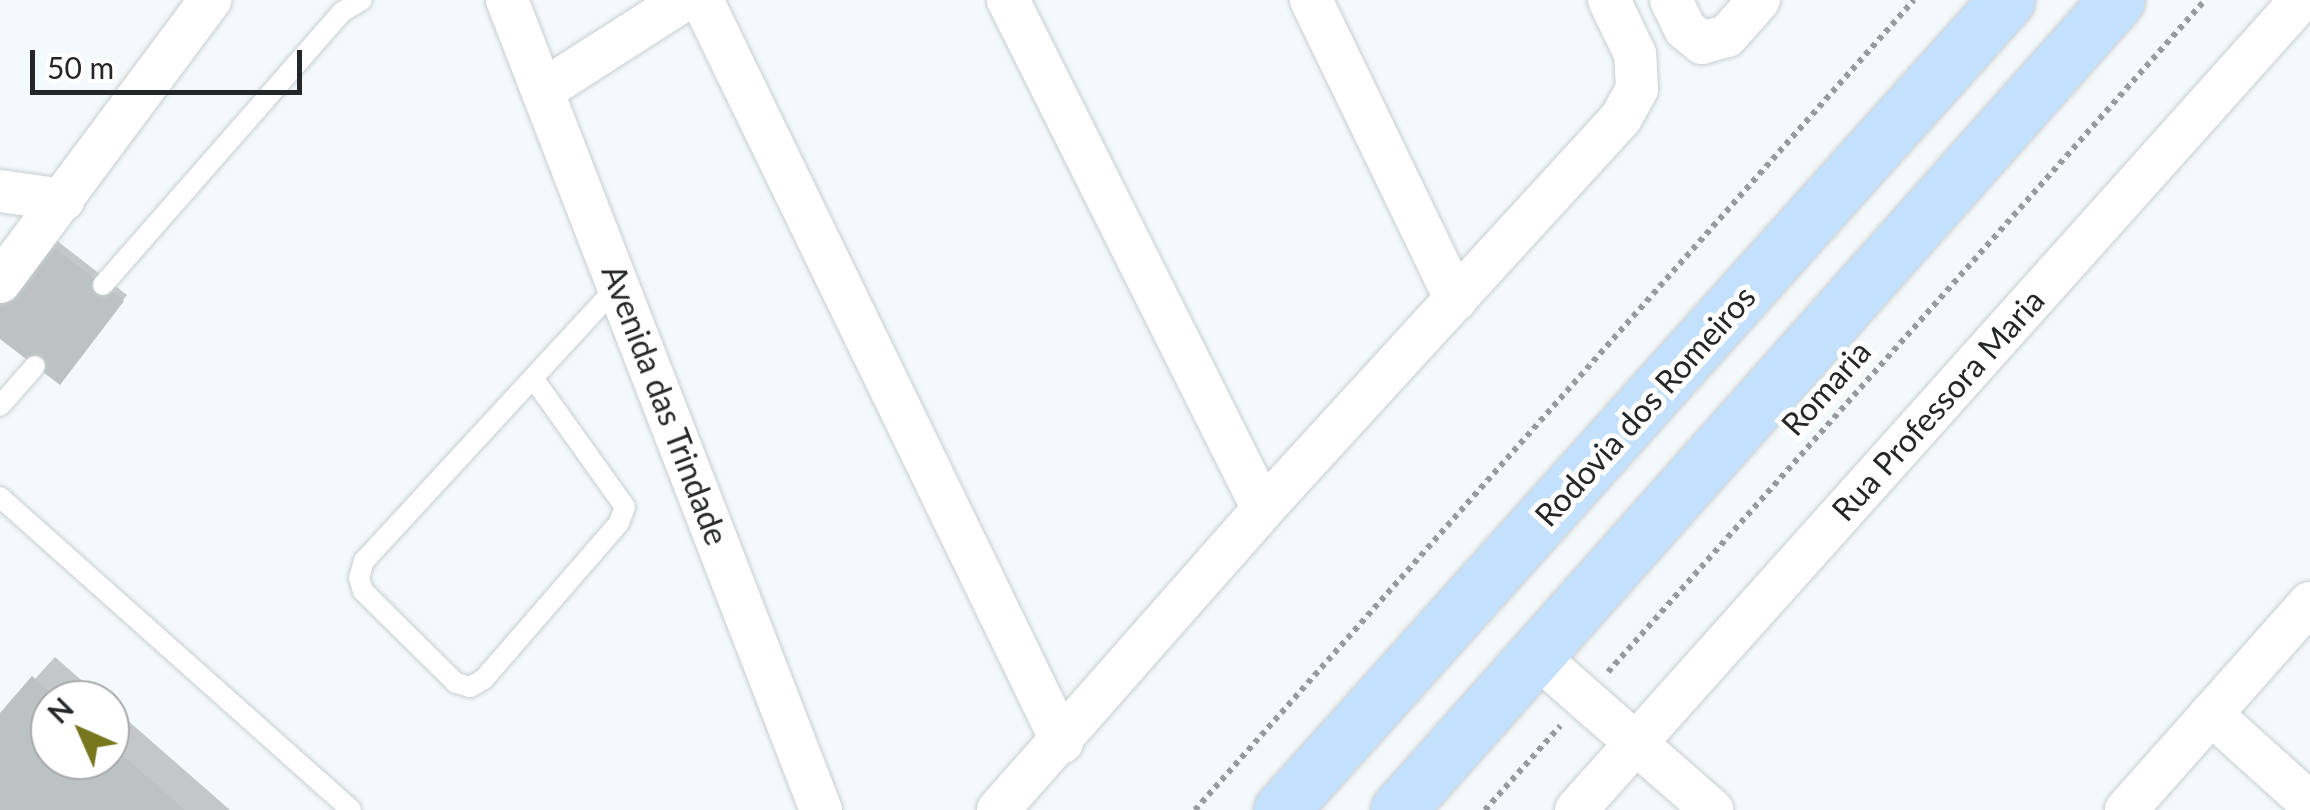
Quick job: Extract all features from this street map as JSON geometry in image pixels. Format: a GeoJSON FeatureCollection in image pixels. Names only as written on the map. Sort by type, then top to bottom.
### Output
{"type":"FeatureCollection","features":[{"type":"Feature","properties":{"kind":"main road","name":"Rodovia dos Romeiros"},"geometry":{"type":"LineString","coordinates":[[1281,810],[2007,0]]}},
{"type":"Feature","properties":{"kind":"main road"},"geometry":{"type":"LineString","coordinates":[[1398,810],[2118,0]]}},
{"type":"Feature","properties":{"kind":"street"},"geometry":{"type":"LineString","coordinates":[[0,282],[210,0]]}},
{"type":"Feature","properties":{"kind":"street","name":"Avenida das Trindade"},"geometry":{"type":"LineString","coordinates":[[508,0],[821,810]]}},
{"type":"Feature","properties":{"kind":"street"},"geometry":{"type":"LineString","coordinates":[[545,89],[684,0]]}},
{"type":"Feature","properties":{"kind":"street"},"geometry":{"type":"LineString","coordinates":[[702,0],[1062,742]]}},
{"type":"Feature","properties":{"kind":"street"},"geometry":{"type":"LineString","coordinates":[[1008,0],[1263,509]]}},
{"type":"Feature","properties":{"kind":"street"},"geometry":{"type":"LineString","coordinates":[[1311,0],[1456,300]]}},
{"type":"Feature","properties":{"kind":"street"},"geometry":{"type":"LineString","coordinates":[[998,810],[1062,742],[1263,509],[1621,118],[1637,89],[1635,54],[1609,0]]}},
{"type":"Feature","properties":{"kind":"street"},"geometry":{"type":"LineString","coordinates":[[1672,0],[1686,29],[1702,43],[1727,36],[1759,0]]}},
{"type":"Feature","properties":{"kind":"street","name":"Rua Professora Maria"},"geometry":{"type":"LineString","coordinates":[[1576,810],[2300,0]]}},
{"type":"Feature","properties":{"kind":"street"},"geometry":{"type":"LineString","coordinates":[[0,191],[63,200]]}},
{"type":"Feature","properties":{"kind":"street"},"geometry":{"type":"LineString","coordinates":[[2126,810],[2310,602]]}},
{"type":"Feature","properties":{"kind":"street"},"geometry":{"type":"LineString","coordinates":[[1534,654],[1712,810]]}},
{"type":"Feature","properties":{"kind":"street"},"geometry":{"type":"LineString","coordinates":[[2211,714],[2310,803]]}},
{"type":"Feature","properties":{"kind":"lane"},"geometry":{"type":"LineString","coordinates":[[103,285],[342,12],[362,0]]}},
{"type":"Feature","properties":{"kind":"lane"},"geometry":{"type":"LineString","coordinates":[[533,378],[625,507],[624,516],[484,679],[470,687],[456,683],[363,591],[359,578],[364,561],[619,284]]}},
{"type":"Feature","properties":{"kind":"lane"},"geometry":{"type":"LineString","coordinates":[[0,406],[35,366]]}},
{"type":"Feature","properties":{"kind":"lane"},"geometry":{"type":"LineString","coordinates":[[0,497],[351,810]]}},
{"type":"Feature","properties":{"kind":"path"},"geometry":{"type":"LineString","coordinates":[[1196,810],[1914,0]]}},
{"type":"Feature","properties":{"kind":"path","name":"Romaria"},"geometry":{"type":"LineString","coordinates":[[1485,810],[2206,0]]}},
{"type":"Feature","properties":{"kind":"building"},"geometry":{"type":"Polygon","coordinates":[[[40,237],[124,301],[60,385],[0,339],[0,288],[40,237]]]}},
{"type":"Feature","properties":{"kind":"building"},"geometry":{"type":"Polygon","coordinates":[[[32,676],[36,680],[30,680],[30,780],[130,780],[130,762],[185,810],[0,810],[0,713],[32,676]]]}}]}
